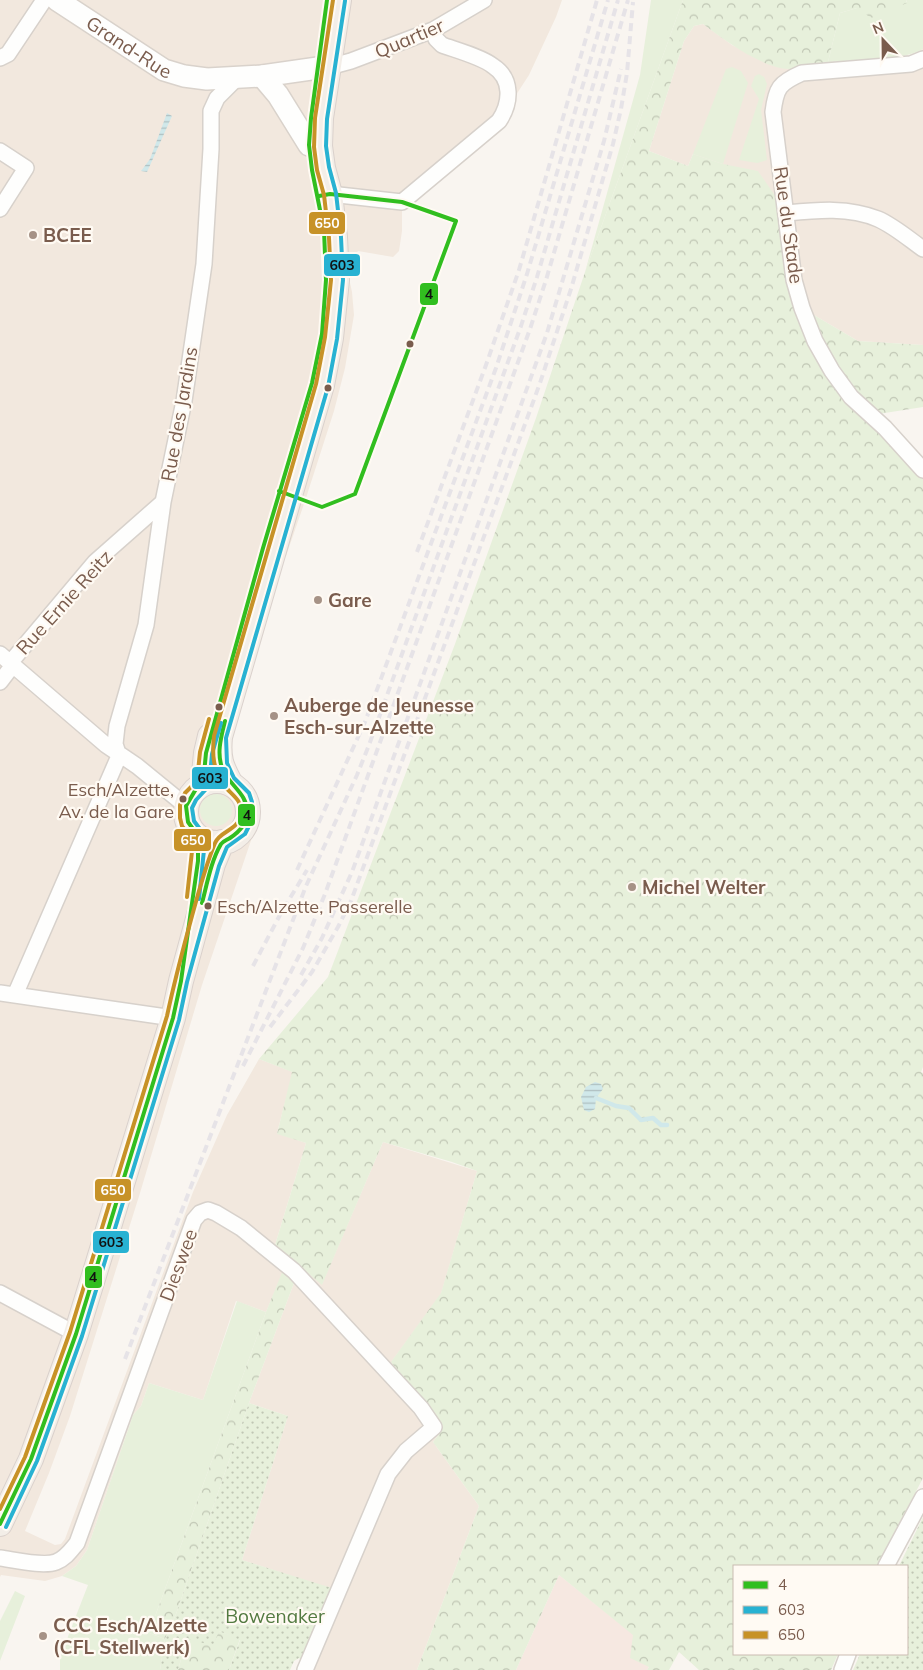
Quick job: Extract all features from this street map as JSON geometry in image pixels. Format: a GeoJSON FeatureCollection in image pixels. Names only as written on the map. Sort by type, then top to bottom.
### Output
{"type":"FeatureCollection","features":[{"type":"Feature","properties":{"kind":"main road"},"geometry":{"type":"LineString","coordinates":[[204,784],[206,753],[264,543],[312,383],[322,334],[326,280],[323,168],[320,146],[327,0]]}},
{"type":"Feature","properties":{"kind":"main road"},"geometry":{"type":"LineString","coordinates":[[231,784],[222,767],[219,753],[220,737],[322,385],[331,338],[337,280],[335,238],[324,195],[312,170],[309,145],[311,118],[338,0]]}},
{"type":"Feature","properties":{"kind":"main road"},"geometry":{"type":"LineString","coordinates":[[213,781],[231,784],[239,790],[247,807],[247,816],[239,833],[222,842],[214,842],[198,836],[188,822],[186,814],[186,806],[190,797],[196,789],[213,781]]}},
{"type":"Feature","properties":{"kind":"main road"},"geometry":{"type":"LineString","coordinates":[[0,1524],[31,1459],[76,1334],[173,1018],[198,861],[198,836]]}},
{"type":"Feature","properties":{"kind":"main road"},"geometry":{"type":"LineString","coordinates":[[180,981],[213,864],[222,842]]}},
{"type":"Feature","properties":{"kind":"street"},"geometry":{"type":"LineString","coordinates":[[0,58],[8,54],[44,0]]}},
{"type":"Feature","properties":{"kind":"street","name":"Quartier"},"geometry":{"type":"LineString","coordinates":[[324,67],[351,61],[433,30],[484,0]]}},
{"type":"Feature","properties":{"kind":"street","name":"Grand-Rue"},"geometry":{"type":"LineString","coordinates":[[69,3],[164,70],[184,76],[207,79],[238,78],[324,67]]}},
{"type":"Feature","properties":{"kind":"street"},"geometry":{"type":"LineString","coordinates":[[324,195],[402,202],[499,121],[506,110],[509,98],[507,85],[502,74],[492,65],[442,45],[436,39],[433,30]]}},
{"type":"Feature","properties":{"kind":"street","name":"Rue du Stade"},"geometry":{"type":"LineString","coordinates":[[923,59],[910,64],[802,73],[785,80],[776,94],[773,112],[794,280],[815,342],[832,371],[851,397],[885,428],[923,470]]}},
{"type":"Feature","properties":{"kind":"street"},"geometry":{"type":"LineString","coordinates":[[262,76],[278,95],[309,145]]}},
{"type":"Feature","properties":{"kind":"street","name":"Rue des Jardins"},"geometry":{"type":"LineString","coordinates":[[119,756],[115,744],[117,726],[146,625],[163,502],[184,401],[204,264],[211,149],[211,111],[217,98],[238,78]]}},
{"type":"Feature","properties":{"kind":"street"},"geometry":{"type":"LineString","coordinates":[[0,151],[26,168],[0,209]]}},
{"type":"Feature","properties":{"kind":"street"},"geometry":{"type":"LineString","coordinates":[[787,213],[824,210],[852,211],[879,220],[923,249]]}},
{"type":"Feature","properties":{"kind":"street","name":"Rue Ernie Reitz"},"geometry":{"type":"LineString","coordinates":[[0,682],[7,661],[95,562],[163,502]]}},
{"type":"Feature","properties":{"kind":"street"},"geometry":{"type":"LineString","coordinates":[[7,661],[119,756],[137,766],[186,806]]}},
{"type":"Feature","properties":{"kind":"street"},"geometry":{"type":"LineString","coordinates":[[119,756],[8,994],[173,1018]]}},
{"type":"Feature","properties":{"kind":"street","name":"Dieswee"},"geometry":{"type":"LineString","coordinates":[[0,1558],[43,1564],[56,1562],[68,1554],[77,1543],[194,1220],[200,1213],[208,1210],[241,1228],[294,1271],[421,1408],[434,1427],[406,1451],[388,1474],[305,1670]]}},
{"type":"Feature","properties":{"kind":"street"},"geometry":{"type":"LineString","coordinates":[[0,1293],[76,1334]]}},
{"type":"Feature","properties":{"kind":"street"},"geometry":{"type":"LineString","coordinates":[[887,1565],[923,1497]]}},
{"type":"Feature","properties":{"kind":"street"},"geometry":{"type":"LineString","coordinates":[[842,1670],[848,1655]]}},
{"type":"Feature","properties":{"kind":"shaded area"},"geometry":{"type":"Polygon","coordinates":[[[0,0],[562,0],[529,75],[499,121],[402,202],[402,231],[399,251],[393,257],[358,251],[351,261],[354,275],[347,269],[354,315],[345,368],[334,411],[286,556],[275,552],[222,767],[244,785],[261,811],[202,985],[140,1193],[70,1416],[25,1531],[55,1545],[61,1544],[65,1539],[193,1192],[227,1115],[259,1059],[293,1072],[277,1133],[306,1143],[275,1245],[322,1284],[383,1142],[477,1171],[441,1294],[392,1361],[425,1406],[433,1427],[439,1434],[433,1442],[479,1506],[417,1670],[306,1670],[332,1589],[242,1560],[288,1416],[249,1403],[294,1283],[284,1270],[266,1312],[236,1301],[203,1400],[149,1383],[141,1406],[133,1415],[87,1550],[76,1566],[62,1576],[45,1581],[1,1575],[0,1577],[0,0]]]}},
{"type":"Feature","properties":{"kind":"shaded area"},"geometry":{"type":"Polygon","coordinates":[[[703,24],[732,45],[773,65],[790,69],[828,62],[909,55],[923,49],[923,345],[858,341],[802,308],[723,164],[693,154],[688,166],[649,151],[684,41],[694,26],[703,24]]]}},
{"type":"Feature","properties":{"kind":"shaded area"},"geometry":{"type":"Polygon","coordinates":[[[559,1575],[634,1635],[649,1667],[647,1670],[516,1670],[559,1575]]]}},
{"type":"Feature","properties":{"kind":"green space"},"geometry":{"type":"Polygon","coordinates":[[[651,0],[683,0],[585,272],[640,75],[651,0]]]}},
{"type":"Feature","properties":{"kind":"green space"},"geometry":{"type":"Polygon","coordinates":[[[683,0],[906,0],[907,3],[871,18],[857,8],[840,13],[828,62],[798,69],[767,64],[755,59],[703,24],[694,26],[684,41],[649,151],[688,166],[693,154],[723,164],[758,171],[787,213],[802,308],[858,341],[923,345],[923,407],[872,415],[923,470],[923,1067],[921,1072],[923,1073],[923,1478],[878,1565],[733,1565],[733,1655],[838,1655],[831,1670],[699,1670],[679,1652],[669,1670],[647,1670],[649,1667],[630,1658],[633,1635],[559,1575],[516,1670],[417,1670],[479,1506],[433,1442],[439,1434],[425,1406],[391,1362],[441,1293],[477,1171],[383,1142],[322,1285],[275,1245],[306,1143],[277,1134],[292,1072],[259,1059],[328,977],[455,644],[536,418],[585,272],[683,0]]]}},
{"type":"Feature","properties":{"kind":"green space"},"geometry":{"type":"Polygon","coordinates":[[[906,0],[923,0],[923,49],[890,58],[828,62],[840,13],[857,8],[907,2],[906,0]]]}},
{"type":"Feature","properties":{"kind":"green space"},"geometry":{"type":"Polygon","coordinates":[[[732,67],[741,71],[748,83],[723,164],[693,154],[726,69],[732,67]]]}},
{"type":"Feature","properties":{"kind":"green space"},"geometry":{"type":"Polygon","coordinates":[[[759,74],[764,77],[767,84],[761,110],[767,160],[757,163],[739,160],[759,99],[751,86],[755,76],[759,74]]]}},
{"type":"Feature","properties":{"kind":"green space"},"geometry":{"type":"Polygon","coordinates":[[[216,794],[222,795],[227,799],[231,804],[231,816],[227,821],[222,825],[216,826],[210,825],[205,821],[201,816],[200,810],[201,804],[205,799],[210,795],[216,794]]]}},
{"type":"Feature","properties":{"kind":"green space"},"geometry":{"type":"Polygon","coordinates":[[[283,1270],[292,1278],[294,1283],[249,1403],[176,1614],[165,1639],[149,1633],[283,1270]]]}},
{"type":"Feature","properties":{"kind":"green space"},"geometry":{"type":"Polygon","coordinates":[[[237,1301],[266,1312],[149,1633],[165,1639],[160,1670],[60,1670],[60,1657],[88,1585],[62,1576],[76,1566],[87,1550],[133,1415],[141,1406],[149,1383],[203,1400],[237,1301]]]}},
{"type":"Feature","properties":{"kind":"green space","name":"Bowenaker"},"geometry":{"type":"Polygon","coordinates":[[[249,1403],[288,1416],[242,1560],[332,1588],[304,1663],[299,1658],[294,1661],[290,1670],[229,1670],[240,1640],[219,1631],[213,1646],[187,1638],[178,1670],[160,1670],[165,1639],[176,1614],[249,1403]]]}},
{"type":"Feature","properties":{"kind":"green space"},"geometry":{"type":"Polygon","coordinates":[[[923,1517],[923,1670],[853,1670],[860,1655],[908,1655],[908,1565],[899,1565],[923,1517]]]}},
{"type":"Feature","properties":{"kind":"green space"},"geometry":{"type":"Polygon","coordinates":[[[15,1591],[25,1596],[0,1661],[0,1621],[15,1591]]]}},
{"type":"Feature","properties":{"kind":"green space"},"geometry":{"type":"Polygon","coordinates":[[[219,1631],[240,1639],[229,1670],[178,1670],[187,1638],[219,1631]]]}},
{"type":"Feature","properties":{"kind":"water"},"geometry":{"type":"Polygon","coordinates":[[[167,113],[172,116],[147,172],[141,171],[150,159],[167,113]]]}},
{"type":"Feature","properties":{"kind":"water"},"geometry":{"type":"Polygon","coordinates":[[[595,1082],[601,1084],[603,1089],[596,1098],[595,1109],[589,1112],[584,1110],[581,1097],[586,1087],[595,1082]]]}},
{"type":"Feature","properties":{"kind":"waterway"},"geometry":{"type":"LineString","coordinates":[[596,1098],[616,1106],[629,1108],[641,1120],[653,1118],[661,1125],[667,1125]]}},
{"type":"Feature","properties":{"kind":"railway"},"geometry":{"type":"LineString","coordinates":[[417,552],[519,270],[597,0]]}},
{"type":"Feature","properties":{"kind":"railway"},"geometry":{"type":"LineString","coordinates":[[297,870],[365,722],[496,368],[527,274],[608,0]]}},
{"type":"Feature","properties":{"kind":"railway"},"geometry":{"type":"LineString","coordinates":[[125,1359],[306,886],[369,745],[521,326],[618,0]]}},
{"type":"Feature","properties":{"kind":"railway"},"geometry":{"type":"LineString","coordinates":[[243,1066],[303,948],[325,894],[530,329],[628,0]]}},
{"type":"Feature","properties":{"kind":"railway"},"geometry":{"type":"LineString","coordinates":[[270,1027],[312,972],[351,901],[540,383],[571,289],[613,144],[627,73],[633,2]]}},
{"type":"Feature","properties":{"kind":"railway"},"geometry":{"type":"LineString","coordinates":[[301,975],[322,938],[352,872],[547,333],[604,141],[621,69]]}},
{"type":"Feature","properties":{"kind":"railway"},"geometry":{"type":"LineString","coordinates":[[253,966],[281,913],[307,870]]}},
{"type":"Feature","properties":{"kind":"transit line","name":"4"},"geometry":{"type":"LineString","coordinates":[[0,1524],[31,1459],[76,1334],[173,1018],[181,981],[198,861],[198,836],[188,822],[186,806],[196,789],[203,784],[206,753],[263,548],[312,383],[322,334],[326,280],[324,230],[309,145],[327,0]]}},
{"type":"Feature","properties":{"kind":"transit line","name":"650"},"geometry":{"type":"LineString","coordinates":[[0,1509],[25,1457],[70,1332],[167,1016],[185,941],[208,861],[215,843],[221,835],[234,827],[240,818],[240,804],[223,784],[215,767],[213,755],[214,736],[316,384],[325,337],[331,280],[329,238],[324,195],[317,170],[314,147],[315,118],[333,0]]}},
{"type":"Feature","properties":{"kind":"transit line","name":"603"},"geometry":{"type":"LineString","coordinates":[[6,1527],[37,1461],[82,1336],[179,1020],[187,982],[219,866],[227,847],[245,834],[253,818],[252,802],[249,793],[234,778],[227,763],[226,738],[328,387],[337,339],[343,280],[341,237],[336,193],[326,146],[327,119],[345,1]]}},
{"type":"Feature","properties":{"kind":"transit line","name":"4"},"geometry":{"type":"LineString","coordinates":[[279,491],[322,507],[355,494],[456,221],[402,202],[330,194],[319,196]]}},
{"type":"Feature","properties":{"kind":"transit line","name":"650"},"geometry":{"type":"LineString","coordinates":[[187,897],[193,842],[182,826],[180,805],[185,793],[197,781],[200,752],[209,719]]}},
{"type":"Feature","properties":{"kind":"transit line","name":"4"},"geometry":{"type":"LineString","coordinates":[[202,903],[210,873],[222,843],[239,830],[247,817],[245,801],[226,776],[221,764],[220,746],[225,721]]}},
{"type":"Feature","properties":{"kind":"transit line","name":"603"},"geometry":{"type":"LineString","coordinates":[[199,899],[205,840],[203,833],[194,821],[192,808],[196,800],[209,786],[212,754],[221,723]]}},
{"type":"Feature","properties":{"kind":"place","name":"BCEE"},"geometry":{"type":"Point","coordinates":[33,235]}},
{"type":"Feature","properties":{"kind":"place","name":"Gare"},"geometry":{"type":"Point","coordinates":[318,600]}},
{"type":"Feature","properties":{"kind":"place","name":"Auberge de Jeunesse Esch-sur-Alzette"},"geometry":{"type":"Point","coordinates":[274,716]}},
{"type":"Feature","properties":{"kind":"place","name":"Esch/Alzette, Av. de la Gare"},"geometry":{"type":"Point","coordinates":[183,799]}},
{"type":"Feature","properties":{"kind":"place","name":"Michel Welter"},"geometry":{"type":"Point","coordinates":[632,887]}},
{"type":"Feature","properties":{"kind":"place","name":"Esch/Alzette, Passerelle"},"geometry":{"type":"Point","coordinates":[208,906]}},
{"type":"Feature","properties":{"kind":"place","name":"CCC Esch/Alzette (CFL Stellwerk)"},"geometry":{"type":"Point","coordinates":[43,1636]}}]}
